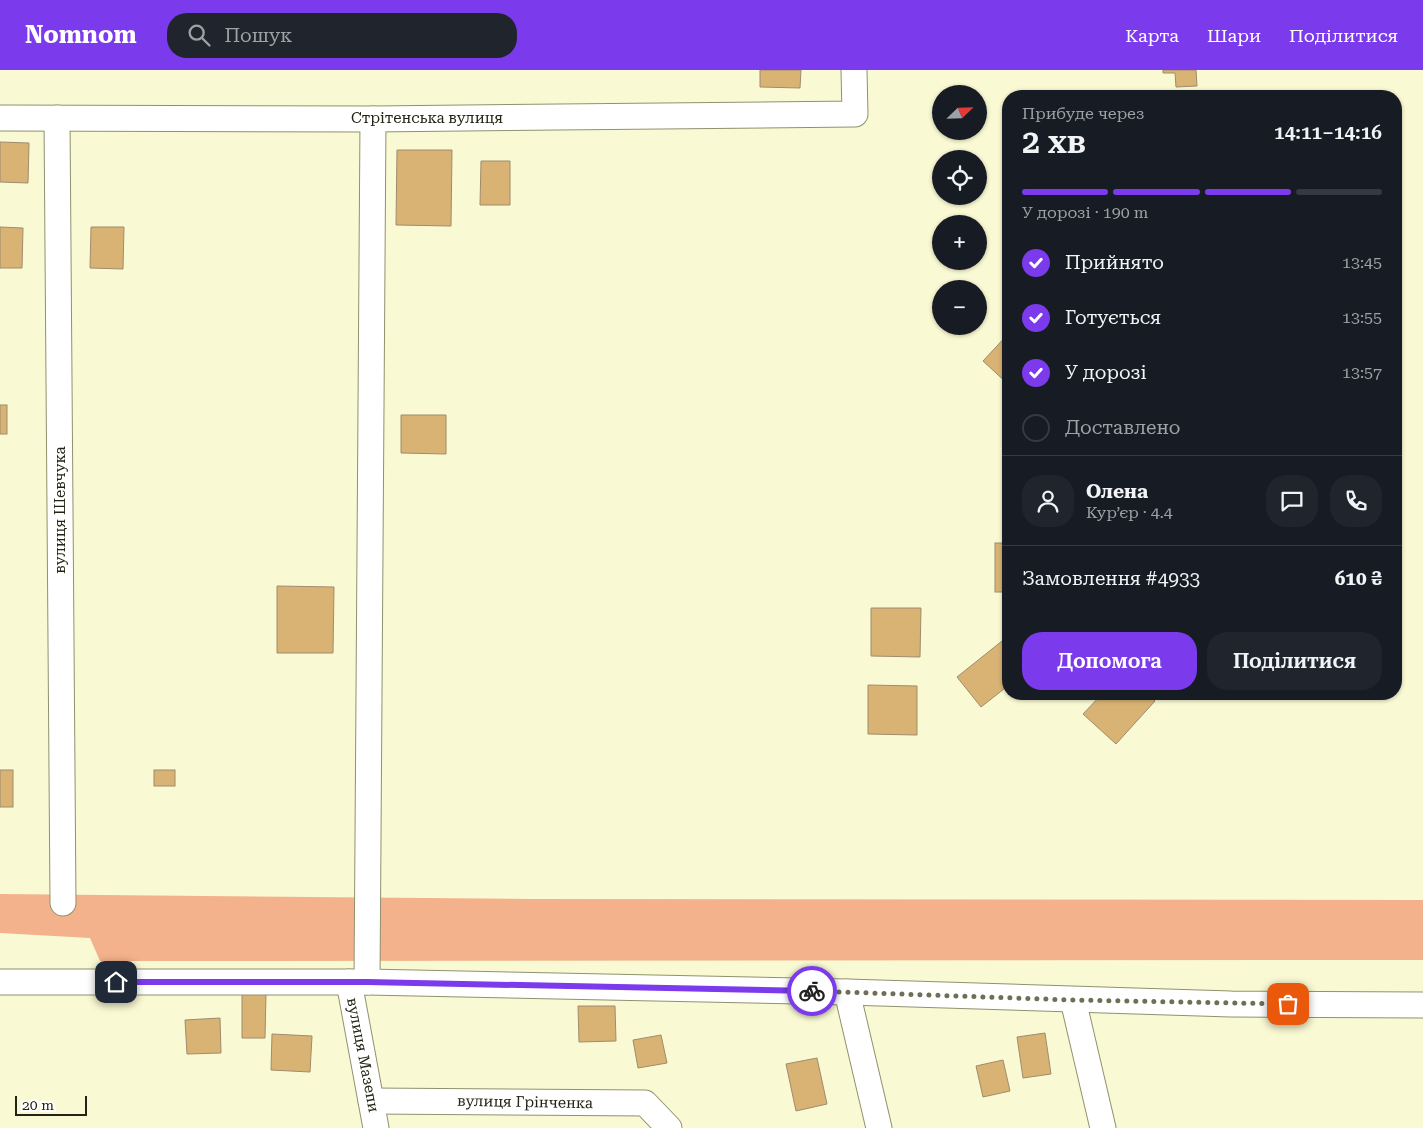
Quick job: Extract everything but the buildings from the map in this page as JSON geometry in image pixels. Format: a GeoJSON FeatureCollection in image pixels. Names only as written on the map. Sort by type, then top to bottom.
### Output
{"type":"FeatureCollection","features":[{"type":"Feature","properties":{"kind":"street","name":"Стрітенська вулиця"},"geometry":{"type":"LineString","coordinates":[[0,118],[373,118],[855,114],[854,70]]}},
{"type":"Feature","properties":{"kind":"street","name":"вулиця Шевчука"},"geometry":{"type":"LineString","coordinates":[[56,118],[63,902]]}},
{"type":"Feature","properties":{"kind":"street","name":"вулиця Мазепи"},"geometry":{"type":"LineString","coordinates":[[373,118],[358,982],[371,1101],[376,1128]]}},
{"type":"Feature","properties":{"kind":"street"},"geometry":{"type":"LineString","coordinates":[[0,982],[358,982],[848,992],[1231,1004],[1423,1005]]}},
{"type":"Feature","properties":{"kind":"street"},"geometry":{"type":"LineString","coordinates":[[848,992],[879,1128]]}},
{"type":"Feature","properties":{"kind":"street"},"geometry":{"type":"LineString","coordinates":[[1072,1000],[1103,1128]]}},
{"type":"Feature","properties":{"kind":"street","name":"вулиця Грінченка"},"geometry":{"type":"LineString","coordinates":[[371,1101],[645,1103],[669,1128]]}},
{"type":"Feature","properties":{"kind":"shaded area"},"geometry":{"type":"Polygon","coordinates":[[[0,894],[531,899],[1423,900],[1423,960],[100,961],[90,938],[0,933],[0,894]]]}},
{"type":"Feature","properties":{"kind":"way so far"},"geometry":{"type":"LineString","coordinates":[[812,991],[1072,1000],[1288,1004]]}},
{"type":"Feature","properties":{"kind":"route"},"geometry":{"type":"LineString","coordinates":[[116,982],[367,982],[812,991]]}}]}
